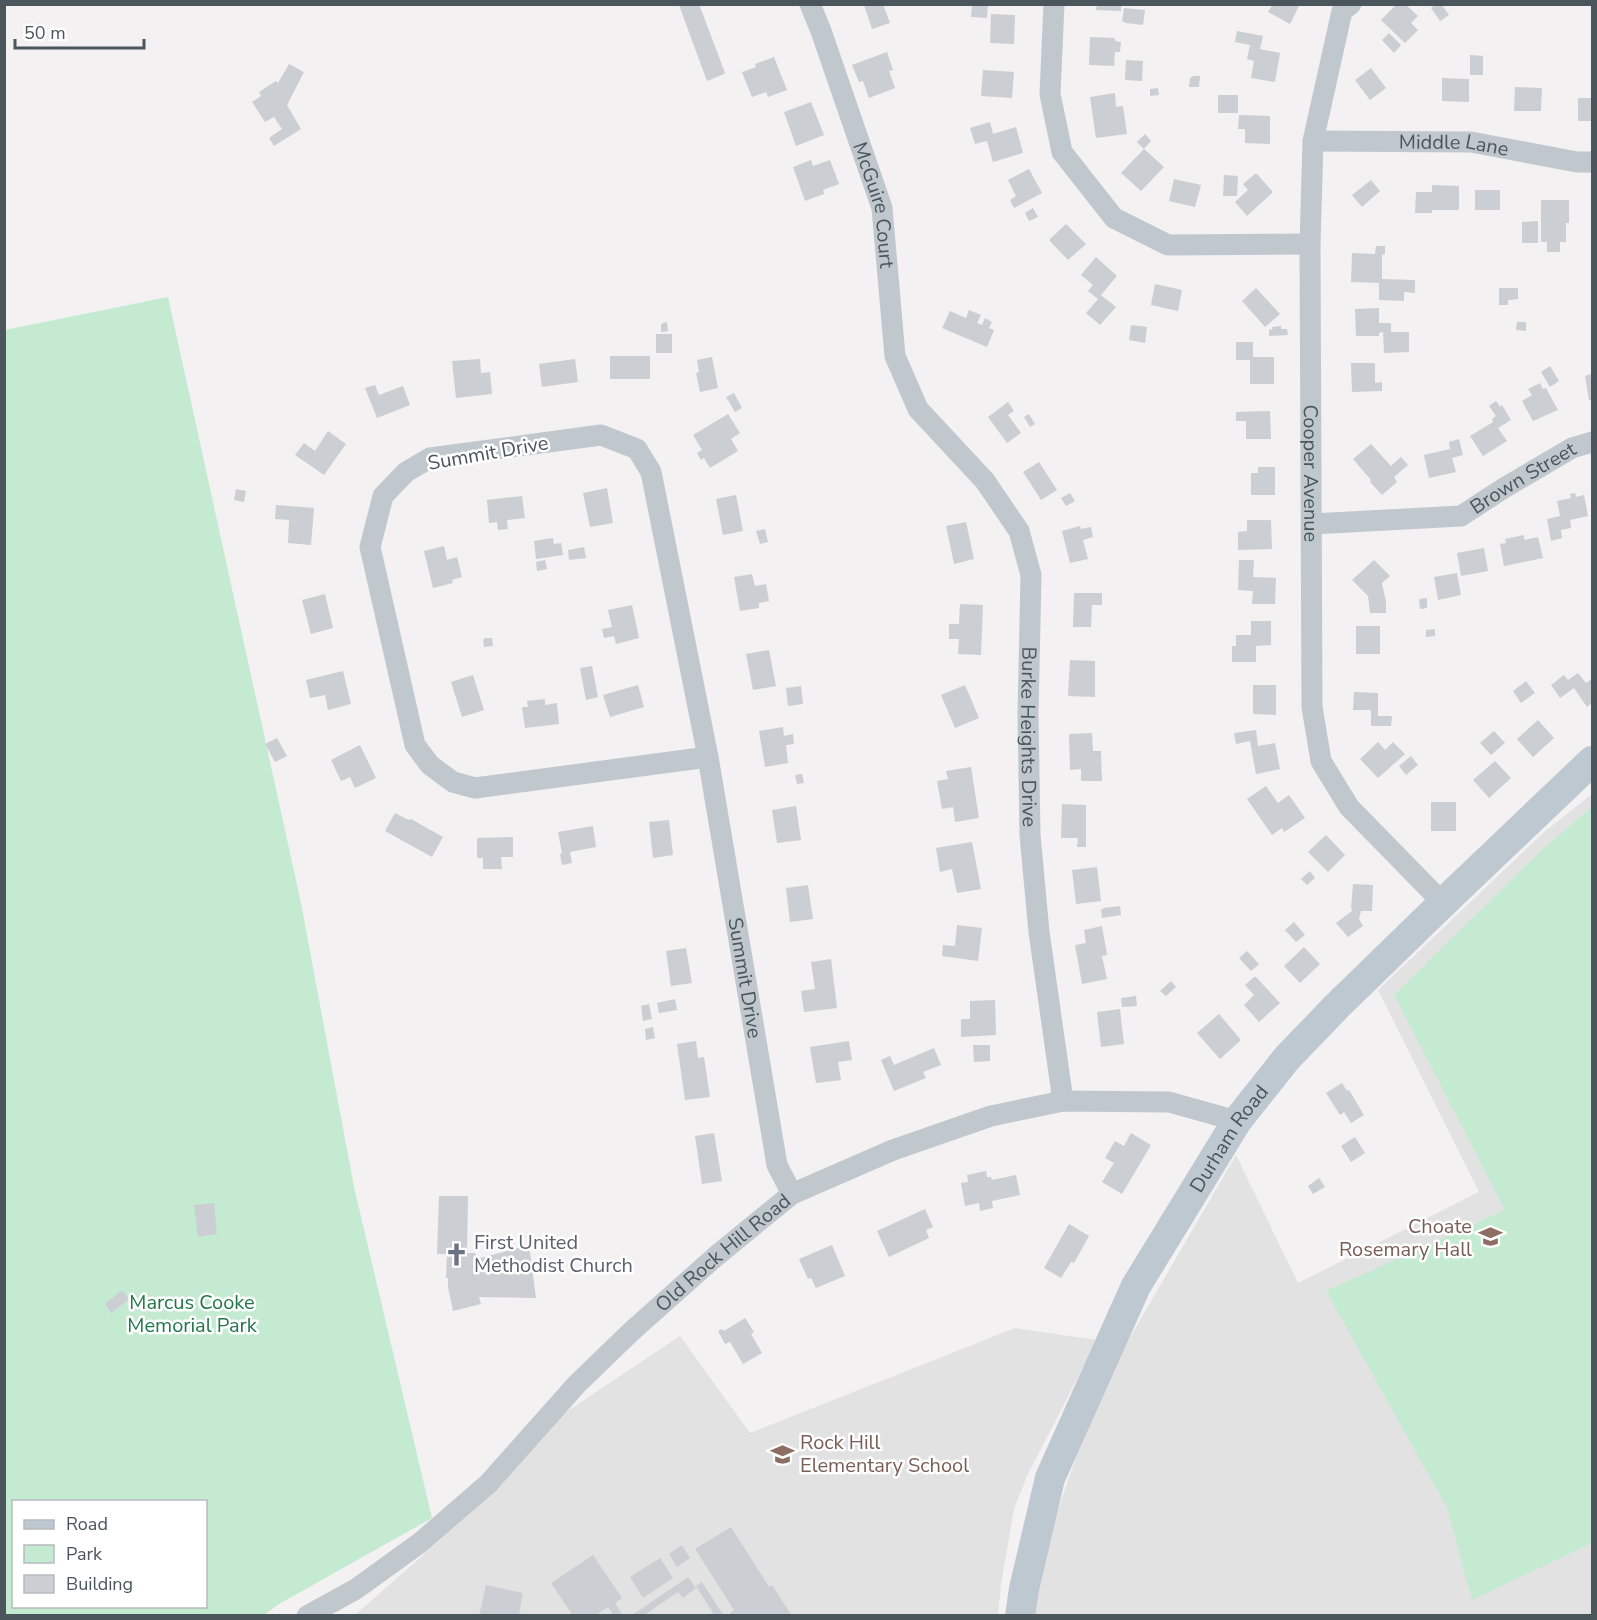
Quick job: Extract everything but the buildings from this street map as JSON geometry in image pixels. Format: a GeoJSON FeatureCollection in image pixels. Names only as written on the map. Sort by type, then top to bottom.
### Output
{"type":"FeatureCollection","features":[{"type":"Feature","properties":{"kind":"main road","name":"Durham Road"},"geometry":{"type":"LineString","coordinates":[[1020,1616],[1024,1589],[1050,1478],[1136,1286],[1237,1121],[1287,1058],[1443,903],[1593,761]]}},
{"type":"Feature","properties":{"kind":"street","name":"McGuire Court"},"geometry":{"type":"LineString","coordinates":[[810,4],[882,208],[895,357],[918,409]]}},
{"type":"Feature","properties":{"kind":"street"},"geometry":{"type":"LineString","coordinates":[[1054,4],[1050,94],[1062,152],[1114,218],[1168,245],[1310,244]]}},
{"type":"Feature","properties":{"kind":"street","name":"Cooper Avenue"},"geometry":{"type":"LineString","coordinates":[[1351,4],[1342,11],[1313,141],[1310,244],[1312,707],[1321,761],[1349,807],[1443,903]]}},
{"type":"Feature","properties":{"kind":"street","name":"Middle Lane"},"geometry":{"type":"LineString","coordinates":[[1313,141],[1471,142],[1577,162],[1593,162]]}},
{"type":"Feature","properties":{"kind":"street","name":"Burke Heights Drive"},"geometry":{"type":"LineString","coordinates":[[918,409],[984,481],[1018,531],[1031,575],[1028,715],[1030,836],[1039,932],[1063,1101]]}},
{"type":"Feature","properties":{"kind":"street","name":"Summit Drive"},"geometry":{"type":"LineString","coordinates":[[708,757],[475,788],[453,782],[430,765],[415,745],[370,547],[383,496],[406,472],[430,458],[601,435],[637,450],[651,472],[708,757],[777,1165],[792,1194]]}},
{"type":"Feature","properties":{"kind":"street","name":"Brown Street"},"geometry":{"type":"LineString","coordinates":[[1312,524],[1461,516],[1572,448],[1593,442]]}},
{"type":"Feature","properties":{"kind":"street","name":"Old Rock Hill Road"},"geometry":{"type":"LineString","coordinates":[[307,1616],[356,1588],[421,1542],[488,1484],[585,1376],[714,1257],[792,1194],[893,1150],[991,1116],[1063,1101],[1169,1102],[1237,1121]]}},
{"type":"Feature","properties":{"kind":"shaded area","name":"Choate Rosemary Hall"},"geometry":{"type":"Polygon","coordinates":[[[1592,794],[1592,1615],[1034,1616],[1041,1569],[1085,1431],[1125,1346],[1236,1155],[1298,1283],[1479,1192],[1378,990],[1544,832],[1592,794]]]}},
{"type":"Feature","properties":{"kind":"shaded area","name":"Rock Hill Elementary School"},"geometry":{"type":"Polygon","coordinates":[[[1015,1328],[1097,1340],[1027,1476],[1014,1509],[998,1615],[354,1616],[481,1504],[560,1416],[680,1336],[750,1433],[1015,1328]]]}},
{"type":"Feature","properties":{"kind":"green space","name":"Marcus Cooke Memorial Park"},"geometry":{"type":"Polygon","coordinates":[[[168,297],[301,903],[354,1187],[432,1518],[279,1604],[264,1615],[5,1616],[5,330],[168,297]]]}},
{"type":"Feature","properties":{"kind":"green space"},"geometry":{"type":"Polygon","coordinates":[[[1592,807],[1592,1543],[1472,1600],[1447,1508],[1326,1291],[1505,1210],[1394,995],[1545,847],[1592,807]]]}},
{"type":"Feature","properties":{"kind":"place","name":"Choate Rosemary Hall"},"geometry":{"type":"Point","coordinates":[1490,1237]}},
{"type":"Feature","properties":{"kind":"place","name":"First United Methodist Church"},"geometry":{"type":"Point","coordinates":[456,1254]}},
{"type":"Feature","properties":{"kind":"place","name":"Rock Hill Elementary School"},"geometry":{"type":"Point","coordinates":[782,1454]}}]}
